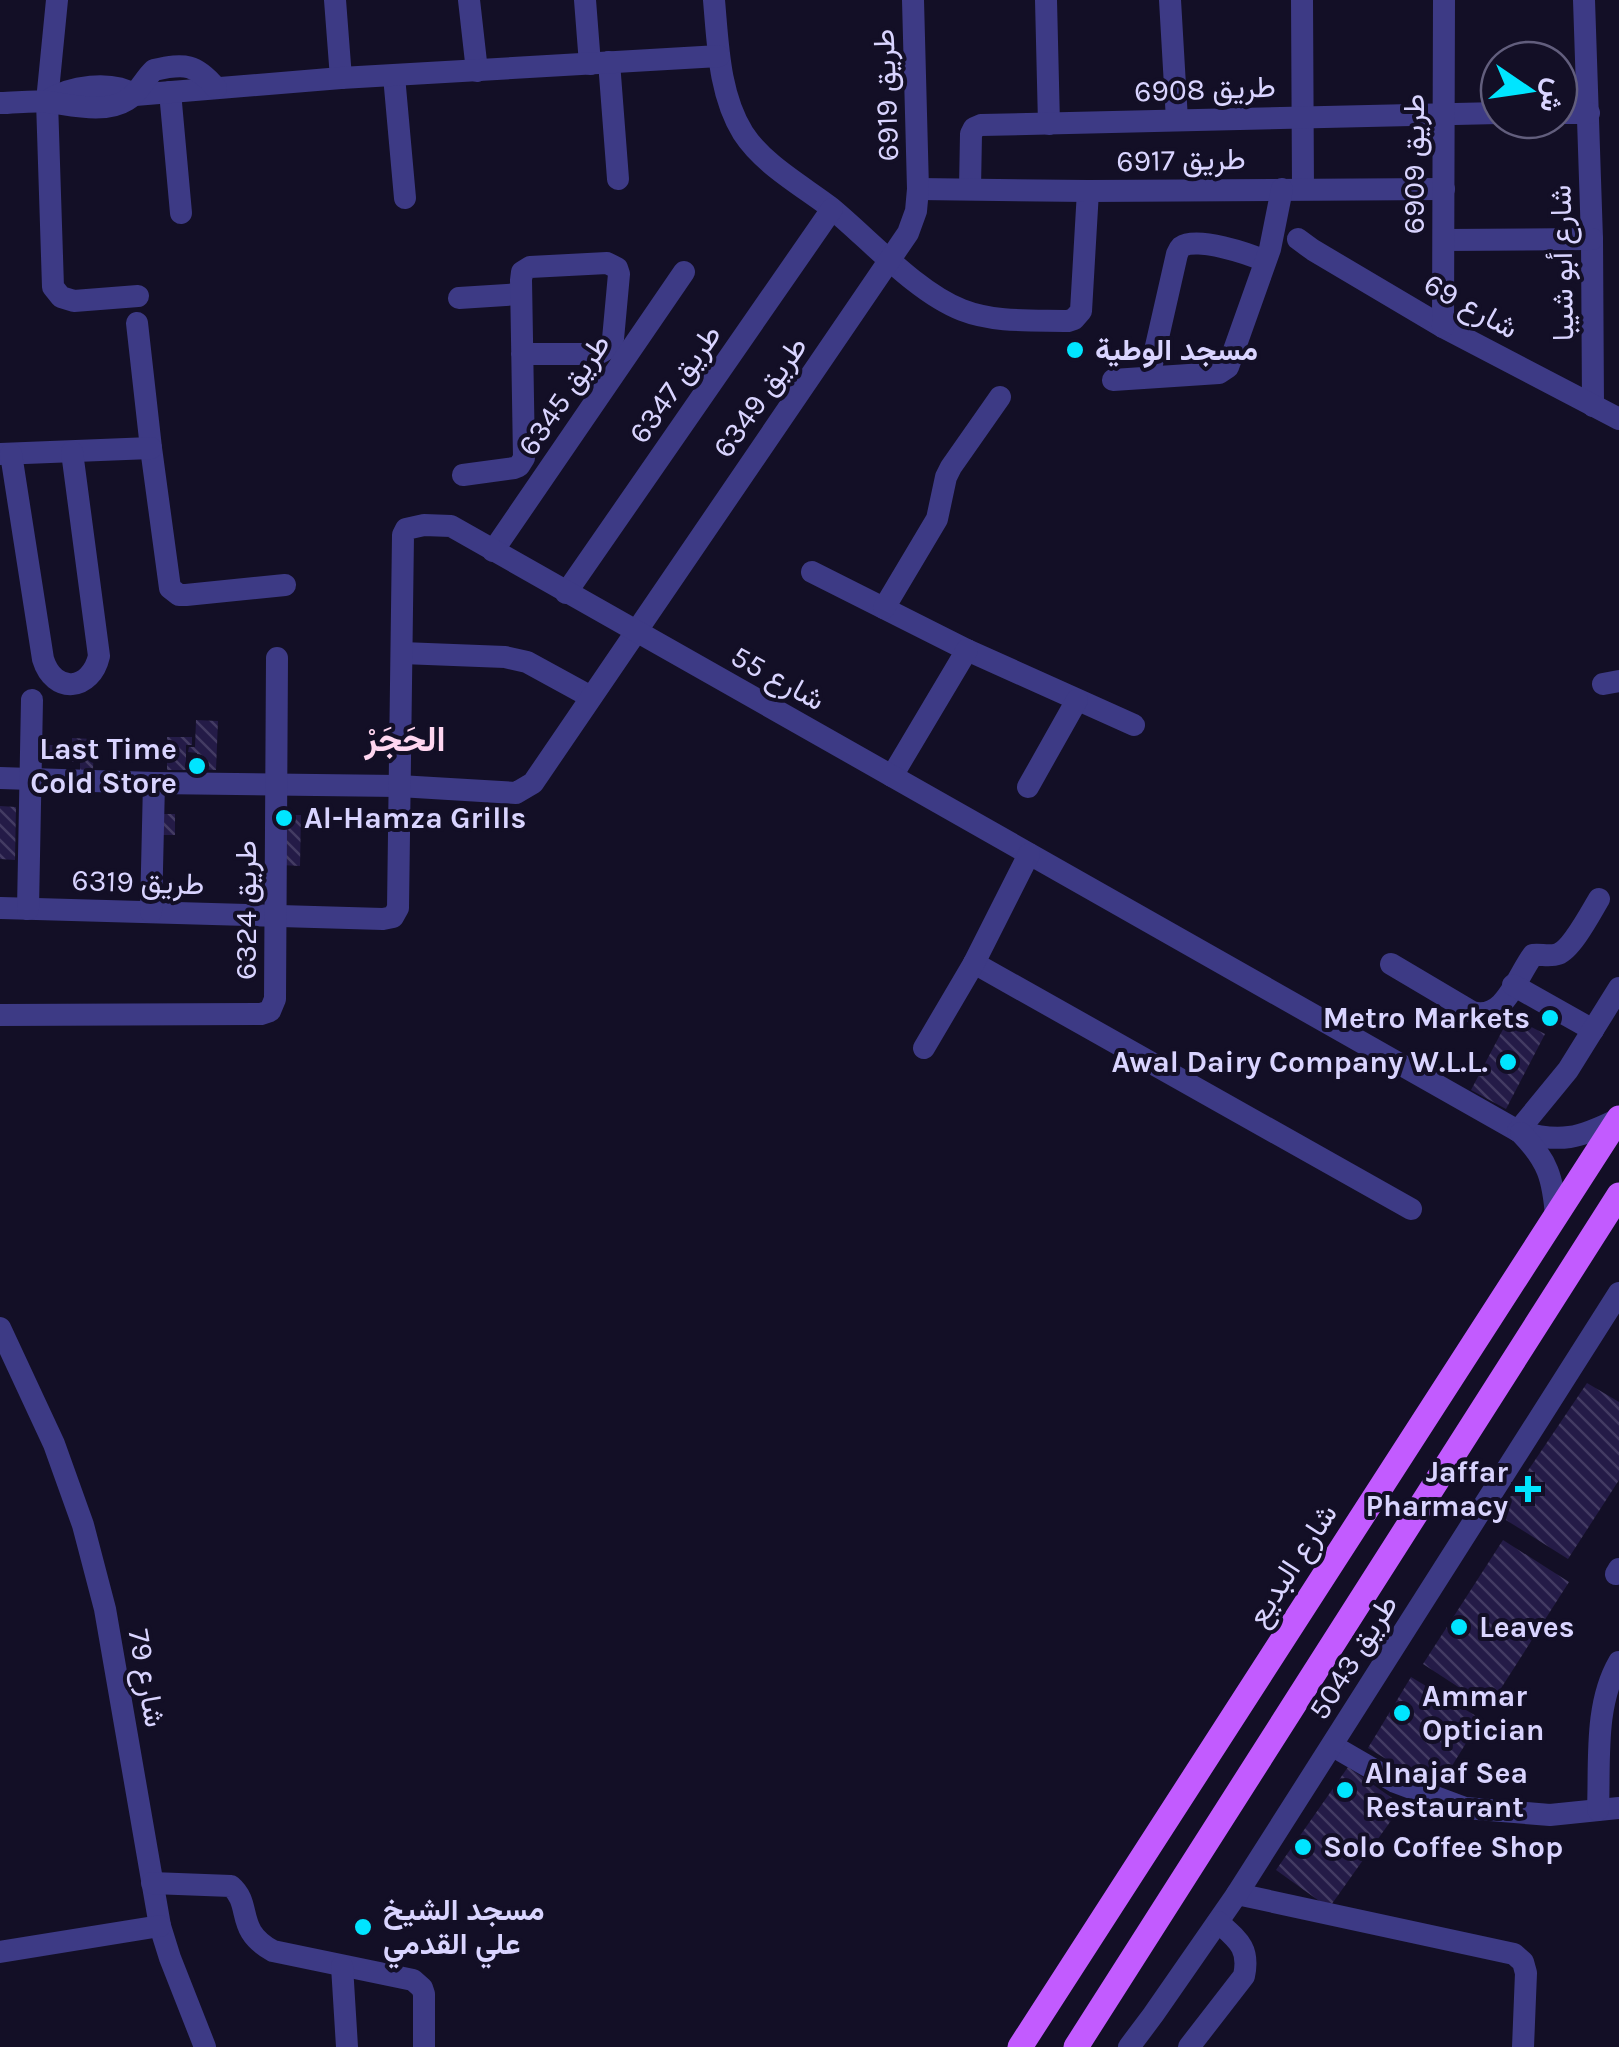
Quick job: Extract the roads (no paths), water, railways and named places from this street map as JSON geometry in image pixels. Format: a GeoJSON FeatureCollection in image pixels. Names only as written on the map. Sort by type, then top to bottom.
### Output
{"type":"FeatureCollection","features":[{"type":"Feature","properties":{"kind":"main road","name":"شارع البديع"},"geometry":{"type":"LineString","coordinates":[[1020,2047],[1619,1119]]}},
{"type":"Feature","properties":{"kind":"main road"},"geometry":{"type":"LineString","coordinates":[[1076,2047],[1619,1195]]}},
{"type":"Feature","properties":{"kind":"street"},"geometry":{"type":"LineString","coordinates":[[57,0],[47,101],[53,287],[61,297],[74,301],[138,296]]}},
{"type":"Feature","properties":{"kind":"street"},"geometry":{"type":"LineString","coordinates":[[335,0],[341,78]]}},
{"type":"Feature","properties":{"kind":"street"},"geometry":{"type":"LineString","coordinates":[[469,0],[478,71]]}},
{"type":"Feature","properties":{"kind":"street"},"geometry":{"type":"LineString","coordinates":[[585,0],[600,63],[618,179]]}},
{"type":"Feature","properties":{"kind":"street"},"geometry":{"type":"LineString","coordinates":[[714,0],[726,94],[744,134],[758,152],[924,288],[962,310],[992,317],[1068,322],[1074,319],[1081,310],[1088,191]]}},
{"type":"Feature","properties":{"kind":"street","name":"طريق 6919"},"geometry":{"type":"LineString","coordinates":[[913,0],[918,189]]}},
{"type":"Feature","properties":{"kind":"street"},"geometry":{"type":"LineString","coordinates":[[1046,0],[1049,124]]}},
{"type":"Feature","properties":{"kind":"street"},"geometry":{"type":"LineString","coordinates":[[1170,0],[1178,120]]}},
{"type":"Feature","properties":{"kind":"street"},"geometry":{"type":"LineString","coordinates":[[1113,380],[1219,373],[1228,366],[1293,189],[1303,116],[1302,0]]}},
{"type":"Feature","properties":{"kind":"street","name":"طريق 6909"},"geometry":{"type":"LineString","coordinates":[[1443,327],[1444,0]]}},
{"type":"Feature","properties":{"kind":"street","name":"شارع أبو شيبا"},"geometry":{"type":"LineString","coordinates":[[1584,0],[1594,406]]}},
{"type":"Feature","properties":{"kind":"street"},"geometry":{"type":"LineString","coordinates":[[135,94],[720,56]]}},
{"type":"Feature","properties":{"kind":"street"},"geometry":{"type":"LineString","coordinates":[[0,103],[47,101],[112,106],[135,94],[154,70],[187,66],[199,70],[216,88]]}},
{"type":"Feature","properties":{"kind":"street"},"geometry":{"type":"LineString","coordinates":[[394,76],[405,198]]}},
{"type":"Feature","properties":{"kind":"street"},"geometry":{"type":"LineString","coordinates":[[170,92],[181,213]]}},
{"type":"Feature","properties":{"kind":"street","name":"طريق 6908"},"geometry":{"type":"LineString","coordinates":[[970,188],[971,134],[981,126],[1479,113]]}},
{"type":"Feature","properties":{"kind":"street"},"geometry":{"type":"LineString","coordinates":[[1579,113],[1589,113]]}},
{"type":"Feature","properties":{"kind":"street","name":"طريق 6917"},"geometry":{"type":"LineString","coordinates":[[918,189],[1444,189]]}},
{"type":"Feature","properties":{"kind":"street","name":"طريق 6349"},"geometry":{"type":"LineString","coordinates":[[635,632],[908,234],[918,189]]}},
{"type":"Feature","properties":{"kind":"street","name":"طريق 6347"},"geometry":{"type":"LineString","coordinates":[[566,593],[832,210]]}},
{"type":"Feature","properties":{"kind":"street","name":"شارع 69"},"geometry":{"type":"LineString","coordinates":[[1298,239],[1443,327],[1619,418]]}},
{"type":"Feature","properties":{"kind":"street"},"geometry":{"type":"LineString","coordinates":[[1444,240],[1592,240]]}},
{"type":"Feature","properties":{"kind":"street"},"geometry":{"type":"LineString","coordinates":[[1149,377],[1180,248],[1227,248],[1266,261]]}},
{"type":"Feature","properties":{"kind":"street"},"geometry":{"type":"LineString","coordinates":[[463,475],[514,468],[522,462],[521,276],[526,269],[613,265],[618,274],[613,339],[603,352],[522,354]]}},
{"type":"Feature","properties":{"kind":"street","name":"طريق 6345"},"geometry":{"type":"LineString","coordinates":[[494,551],[684,272]]}},
{"type":"Feature","properties":{"kind":"street"},"geometry":{"type":"LineString","coordinates":[[458,298],[521,294]]}},
{"type":"Feature","properties":{"kind":"street"},"geometry":{"type":"LineString","coordinates":[[616,302],[652,318]]}},
{"type":"Feature","properties":{"kind":"street"},"geometry":{"type":"LineString","coordinates":[[137,323],[168,584],[174,592],[186,595],[285,584]]}},
{"type":"Feature","properties":{"kind":"street"},"geometry":{"type":"LineString","coordinates":[[884,608],[937,519],[951,467],[1000,397]]}},
{"type":"Feature","properties":{"kind":"street"},"geometry":{"type":"LineString","coordinates":[[72,452],[99,656],[89,678],[66,684],[46,671],[42,659],[6,454],[150,448]]}},
{"type":"Feature","properties":{"kind":"street","name":"شارع 55"},"geometry":{"type":"LineString","coordinates":[[402,653],[402,535],[405,530],[424,525],[451,526],[1518,1130],[1540,1138],[1568,1139],[1619,1119]]}},
{"type":"Feature","properties":{"kind":"street"},"geometry":{"type":"LineString","coordinates":[[812,572],[966,650],[1134,725]]}},
{"type":"Feature","properties":{"kind":"street"},"geometry":{"type":"LineString","coordinates":[[0,778],[400,786],[516,793],[532,783],[635,632]]}},
{"type":"Feature","properties":{"kind":"street"},"geometry":{"type":"LineString","coordinates":[[892,776],[966,650]]}},
{"type":"Feature","properties":{"kind":"street"},"geometry":{"type":"LineString","coordinates":[[400,786],[402,653],[504,656],[526,662],[591,697]]}},
{"type":"Feature","properties":{"kind":"street","name":"طريق 6324"},"geometry":{"type":"LineString","coordinates":[[0,1015],[266,1014],[274,1006],[277,658]]}},
{"type":"Feature","properties":{"kind":"street"},"geometry":{"type":"LineString","coordinates":[[28,909],[32,700]]}},
{"type":"Feature","properties":{"kind":"street"},"geometry":{"type":"LineString","coordinates":[[1028,787],[1077,700]]}},
{"type":"Feature","properties":{"kind":"street"},"geometry":{"type":"LineString","coordinates":[[151,912],[154,783]]}},
{"type":"Feature","properties":{"kind":"street","name":"طريق 6319"},"geometry":{"type":"LineString","coordinates":[[1,908],[394,917],[398,908],[400,786]]}},
{"type":"Feature","properties":{"kind":"street"},"geometry":{"type":"LineString","coordinates":[[924,1048],[974,963],[1029,854]]}},
{"type":"Feature","properties":{"kind":"street"},"geometry":{"type":"LineString","coordinates":[[1391,964],[1478,1014],[1493,1012],[1533,955],[1554,955],[1565,950],[1599,899]]}},
{"type":"Feature","properties":{"kind":"street"},"geometry":{"type":"LineString","coordinates":[[974,963],[1411,1210]]}},
{"type":"Feature","properties":{"kind":"street"},"geometry":{"type":"LineString","coordinates":[[1513,985],[1594,1030]]}},
{"type":"Feature","properties":{"kind":"street"},"geometry":{"type":"LineString","coordinates":[[1518,1130],[1568,1070],[1619,988]]}},
{"type":"Feature","properties":{"kind":"street","name":"شارع 55"},"geometry":{"type":"LineString","coordinates":[[1518,1130],[1546,1164],[1552,1178],[1556,1216]]}},
{"type":"Feature","properties":{"kind":"street","name":"طريق 5043"},"geometry":{"type":"LineString","coordinates":[[1128,2047],[1237,1894],[1619,1293]]}},
{"type":"Feature","properties":{"kind":"street","name":"شارع 79"},"geometry":{"type":"LineString","coordinates":[[0,1328],[54,1444],[83,1526],[105,1609],[160,1926],[205,2047]]}},
{"type":"Feature","properties":{"kind":"street"},"geometry":{"type":"LineString","coordinates":[[1333,1746],[1395,1782],[1465,1808],[1550,1815],[1609,1809],[1601,1728],[1604,1699],[1619,1662]]}},
{"type":"Feature","properties":{"kind":"street"},"geometry":{"type":"LineString","coordinates":[[152,1883],[231,1886],[240,1896],[248,1928],[263,1946],[284,1954],[407,1978],[418,1984],[424,1994],[424,2047]]}},
{"type":"Feature","properties":{"kind":"street"},"geometry":{"type":"LineString","coordinates":[[1237,1894],[1514,1954],[1523,1962],[1526,1973],[1524,2047]]}},
{"type":"Feature","properties":{"kind":"street"},"geometry":{"type":"LineString","coordinates":[[1189,2047],[1244,1976],[1244,1949],[1218,1922]]}},
{"type":"Feature","properties":{"kind":"street"},"geometry":{"type":"LineString","coordinates":[[0,1952],[160,1926]]}},
{"type":"Feature","properties":{"kind":"street"},"geometry":{"type":"LineString","coordinates":[[342,1966],[347,2047]]}},
{"type":"Feature","properties":{"kind":"place","name":"مسجد الوطية"},"geometry":{"type":"Point","coordinates":[1075,350]}},
{"type":"Feature","properties":{"kind":"place","name":"Last Time Cold Store"},"geometry":{"type":"Point","coordinates":[197,766]}},
{"type":"Feature","properties":{"kind":"place","name":"Al-Hamza Grills"},"geometry":{"type":"Point","coordinates":[284,818]}},
{"type":"Feature","properties":{"kind":"place","name":"Metro Markets"},"geometry":{"type":"Point","coordinates":[1550,1018]}},
{"type":"Feature","properties":{"kind":"place","name":"Awal Dairy Company W.L.L."},"geometry":{"type":"Point","coordinates":[1508,1062]}},
{"type":"Feature","properties":{"kind":"place","name":"Jaffar Pharmacy"},"geometry":{"type":"Point","coordinates":[1528,1489]}},
{"type":"Feature","properties":{"kind":"place","name":"Leaves"},"geometry":{"type":"Point","coordinates":[1459,1627]}},
{"type":"Feature","properties":{"kind":"place","name":"Ammar Optician"},"geometry":{"type":"Point","coordinates":[1402,1713]}},
{"type":"Feature","properties":{"kind":"place","name":"Alnajaf Sea Restaurant"},"geometry":{"type":"Point","coordinates":[1345,1790]}},
{"type":"Feature","properties":{"kind":"place","name":"Solo Coffee Shop"},"geometry":{"type":"Point","coordinates":[1303,1847]}},
{"type":"Feature","properties":{"kind":"place","name":"مسجد الشيخ علي القدمي"},"geometry":{"type":"Point","coordinates":[363,1927]}},
{"type":"Feature","properties":{"kind":"district","name":"الحَجَرْ"},"geometry":{"type":"Point","coordinates":[405,739]}}]}
